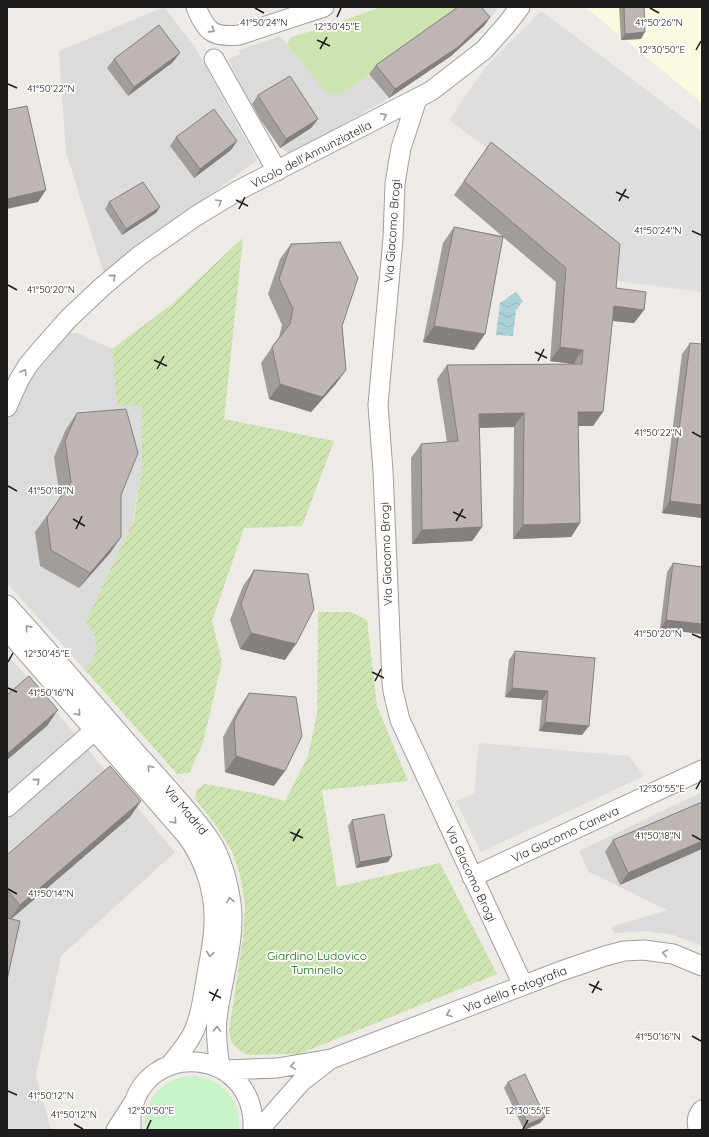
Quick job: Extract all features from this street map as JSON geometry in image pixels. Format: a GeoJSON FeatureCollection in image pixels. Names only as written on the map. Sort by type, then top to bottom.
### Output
{"type":"FeatureCollection","features":[{"type":"Feature","properties":{"kind":"street"},"geometry":{"type":"LineString","coordinates":[[196,7],[203,23],[210,30],[220,35],[230,36],[239,35],[324,7]]}},
{"type":"Feature","properties":{"kind":"street","name":"Vicolo dell'Annunziatella"},"geometry":{"type":"LineString","coordinates":[[7,407],[19,380],[28,365],[69,318],[106,283],[139,256],[196,216],[239,190],[277,172],[431,91],[484,50],[520,7]]}},
{"type":"Feature","properties":{"kind":"street"},"geometry":{"type":"LineString","coordinates":[[214,59],[277,172]]}},
{"type":"Feature","properties":{"kind":"street","name":"Via Giacomo Brogi"},"geometry":{"type":"LineString","coordinates":[[417,99],[401,148],[395,184],[393,238],[378,405],[383,471],[390,666],[393,691],[400,720],[523,986]]}},
{"type":"Feature","properties":{"kind":"street","name":"Via Madrid"},"geometry":{"type":"LineString","coordinates":[[7,605],[65,684],[101,725],[201,826],[214,846],[223,868],[229,891],[232,918],[231,937],[217,1020],[217,1042],[222,1069]]}},
{"type":"Feature","properties":{"kind":"street","name":"Via Madrid"},"geometry":{"type":"LineString","coordinates":[[7,630],[65,684]]}},
{"type":"Feature","properties":{"kind":"street"},"geometry":{"type":"LineString","coordinates":[[7,807],[101,725]]}},
{"type":"Feature","properties":{"kind":"street","name":"Via Madrid"},"geometry":{"type":"LineString","coordinates":[[101,725],[187,836],[198,854],[209,882],[213,904],[214,924],[202,1002],[197,1025],[189,1040],[170,1065]]}},
{"type":"Feature","properties":{"kind":"street","name":"Via Giacomo Caneva"},"geometry":{"type":"LineString","coordinates":[[472,877],[702,770]]}},
{"type":"Feature","properties":{"kind":"street","name":"Via della Fotografia"},"geometry":{"type":"LineString","coordinates":[[222,1069],[277,1068],[331,1059],[561,971],[605,956],[633,950],[644,950],[673,954],[702,966]]}},
{"type":"Feature","properties":{"kind":"street","name":"Via della Fotografia"},"geometry":{"type":"LineString","coordinates":[[260,1130],[301,1082],[331,1059]]}},
{"type":"Feature","properties":{"kind":"street"},"geometry":{"type":"LineString","coordinates":[[116,1130],[144,1084],[152,1076],[170,1065],[180,1062],[195,1061],[210,1064],[222,1069],[238,1081],[248,1096],[253,1113],[253,1130]]}},
{"type":"Feature","properties":{"kind":"street"},"geometry":{"type":"LineString","coordinates":[[131,1130],[131,1116],[134,1102]]}},
{"type":"Feature","properties":{"kind":"street"},"geometry":{"type":"LineString","coordinates":[[699,1130],[697,1128],[697,1120],[699,1113],[702,1110]]}},
{"type":"Feature","properties":{"kind":"shaded area"},"geometry":{"type":"Polygon","coordinates":[[[164,7],[195,47],[257,160],[104,274],[66,152],[59,51],[164,7]]]}},
{"type":"Feature","properties":{"kind":"shaded area"},"geometry":{"type":"Polygon","coordinates":[[[464,7],[499,7],[484,26],[451,56],[389,98],[297,151],[288,153],[280,148],[250,104],[228,59],[240,54],[239,50],[280,36],[327,93],[341,94],[464,7]]]}},
{"type":"Feature","properties":{"kind":"shaded area"},"geometry":{"type":"Polygon","coordinates":[[[585,7],[702,7],[702,103],[585,7]]]}},
{"type":"Feature","properties":{"kind":"shaded area"},"geometry":{"type":"Polygon","coordinates":[[[541,11],[702,132],[702,292],[617,281],[618,244],[449,120],[485,68],[541,11]]]}},
{"type":"Feature","properties":{"kind":"shaded area"},"geometry":{"type":"Polygon","coordinates":[[[70,333],[78,333],[112,349],[117,405],[142,406],[142,465],[132,525],[86,621],[94,633],[99,653],[86,671],[7,583],[7,417],[24,387],[42,363],[70,333]]]}},
{"type":"Feature","properties":{"kind":"shaded area"},"geometry":{"type":"Polygon","coordinates":[[[7,654],[175,852],[61,956],[36,1075],[51,1130],[7,1130],[7,654]]]}},
{"type":"Feature","properties":{"kind":"shaded area"},"geometry":{"type":"Polygon","coordinates":[[[479,743],[629,756],[644,776],[481,852],[456,801],[474,793],[479,743]]]}},
{"type":"Feature","properties":{"kind":"shaded area"},"geometry":{"type":"Polygon","coordinates":[[[702,792],[702,946],[673,935],[648,931],[614,933],[611,927],[667,910],[589,872],[579,851],[702,792]]]}},
{"type":"Feature","properties":{"kind":"green space"},"geometry":{"type":"Polygon","coordinates":[[[380,7],[464,7],[341,94],[327,94],[287,44],[291,37],[326,27],[380,7]]]}},
{"type":"Feature","properties":{"kind":"green space"},"geometry":{"type":"Polygon","coordinates":[[[243,238],[224,419],[334,441],[302,526],[244,528],[212,621],[222,662],[202,746],[189,773],[177,774],[86,671],[97,651],[94,633],[86,621],[134,520],[142,465],[142,406],[117,405],[112,349],[171,305],[243,238]]]}},
{"type":"Feature","properties":{"kind":"green space","name":"Giardino Ludovico Tuminello"},"geometry":{"type":"Polygon","coordinates":[[[318,612],[351,612],[367,620],[377,706],[408,781],[322,790],[337,887],[440,863],[497,974],[299,1054],[247,1055],[240,1051],[232,1043],[229,1032],[243,938],[245,905],[240,875],[232,851],[215,824],[195,799],[197,790],[205,784],[258,794],[285,801],[308,756],[317,714],[318,612]]]}},
{"type":"Feature","properties":{"kind":"green space"},"geometry":{"type":"Polygon","coordinates":[[[195,1076],[217,1083],[228,1093],[236,1107],[239,1130],[146,1130],[145,1122],[148,1105],[158,1091],[171,1081],[181,1077],[195,1076]]]}},
{"type":"Feature","properties":{"kind":"water"},"geometry":{"type":"Polygon","coordinates":[[[516,292],[523,301],[516,310],[513,336],[496,335],[500,303],[516,292]]]}},
{"type":"Feature","properties":{"kind":"building"},"geometry":{"type":"Polygon","coordinates":[[[458,7],[481,7],[490,17],[458,47],[395,89],[376,65],[458,7]]]}},
{"type":"Feature","properties":{"kind":"building"},"geometry":{"type":"Polygon","coordinates":[[[624,7],[644,7],[645,32],[625,34],[624,7]]]}},
{"type":"Feature","properties":{"kind":"building"},"geometry":{"type":"Polygon","coordinates":[[[159,25],[180,53],[134,87],[114,59],[159,25]]]}},
{"type":"Feature","properties":{"kind":"building"},"geometry":{"type":"Polygon","coordinates":[[[290,76],[318,119],[286,139],[258,95],[290,76]]]}},
{"type":"Feature","properties":{"kind":"building"},"geometry":{"type":"Polygon","coordinates":[[[27,106],[46,190],[7,199],[7,110],[27,106]]]}},
{"type":"Feature","properties":{"kind":"building"},"geometry":{"type":"Polygon","coordinates":[[[214,109],[237,141],[200,169],[176,137],[214,109]]]}},
{"type":"Feature","properties":{"kind":"building"},"geometry":{"type":"Polygon","coordinates":[[[491,142],[620,244],[616,288],[646,292],[644,310],[614,306],[603,412],[578,412],[580,523],[523,525],[524,413],[479,414],[482,527],[422,530],[421,444],[458,441],[447,365],[582,364],[583,350],[560,347],[566,268],[464,181],[491,142]]]}},
{"type":"Feature","properties":{"kind":"building"},"geometry":{"type":"Polygon","coordinates":[[[143,182],[160,207],[126,229],[109,202],[143,182]]]}},
{"type":"Feature","properties":{"kind":"building"},"geometry":{"type":"Polygon","coordinates":[[[454,227],[503,237],[485,334],[434,326],[454,227]]]}},
{"type":"Feature","properties":{"kind":"building"},"geometry":{"type":"Polygon","coordinates":[[[340,242],[358,278],[342,326],[346,370],[322,397],[280,384],[272,347],[290,324],[293,309],[279,279],[291,244],[340,242]]]}},
{"type":"Feature","properties":{"kind":"building"},"geometry":{"type":"Polygon","coordinates":[[[690,343],[702,344],[702,505],[670,501],[690,343]]]}},
{"type":"Feature","properties":{"kind":"building"},"geometry":{"type":"Polygon","coordinates":[[[126,409],[138,453],[121,495],[121,537],[90,573],[51,550],[47,517],[71,482],[65,441],[77,413],[126,409]]]}},
{"type":"Feature","properties":{"kind":"building"},"geometry":{"type":"Polygon","coordinates":[[[673,563],[702,567],[702,624],[666,620],[673,563]]]}},
{"type":"Feature","properties":{"kind":"building"},"geometry":{"type":"Polygon","coordinates":[[[254,570],[308,574],[314,609],[296,644],[251,633],[241,604],[254,570]]]}},
{"type":"Feature","properties":{"kind":"building"},"geometry":{"type":"Polygon","coordinates":[[[515,651],[595,658],[589,726],[545,722],[548,691],[512,688],[515,651]]]}},
{"type":"Feature","properties":{"kind":"building"},"geometry":{"type":"Polygon","coordinates":[[[29,676],[58,710],[7,754],[7,695],[29,676]]]}},
{"type":"Feature","properties":{"kind":"building"},"geometry":{"type":"Polygon","coordinates":[[[249,693],[296,697],[302,736],[285,771],[236,756],[234,722],[249,693]]]}},
{"type":"Feature","properties":{"kind":"building"},"geometry":{"type":"Polygon","coordinates":[[[110,766],[141,801],[20,905],[7,890],[7,855],[110,766]]]}},
{"type":"Feature","properties":{"kind":"building"},"geometry":{"type":"Polygon","coordinates":[[[702,802],[702,841],[628,873],[613,840],[702,802]]]}},
{"type":"Feature","properties":{"kind":"building"},"geometry":{"type":"Polygon","coordinates":[[[384,814],[392,856],[360,862],[352,820],[384,814]]]}},
{"type":"Feature","properties":{"kind":"building"},"geometry":{"type":"Polygon","coordinates":[[[7,918],[20,921],[7,980],[7,918]]]}},
{"type":"Feature","properties":{"kind":"building"},"geometry":{"type":"Polygon","coordinates":[[[525,1074],[545,1117],[528,1124],[508,1082],[525,1074]]]}}]}
